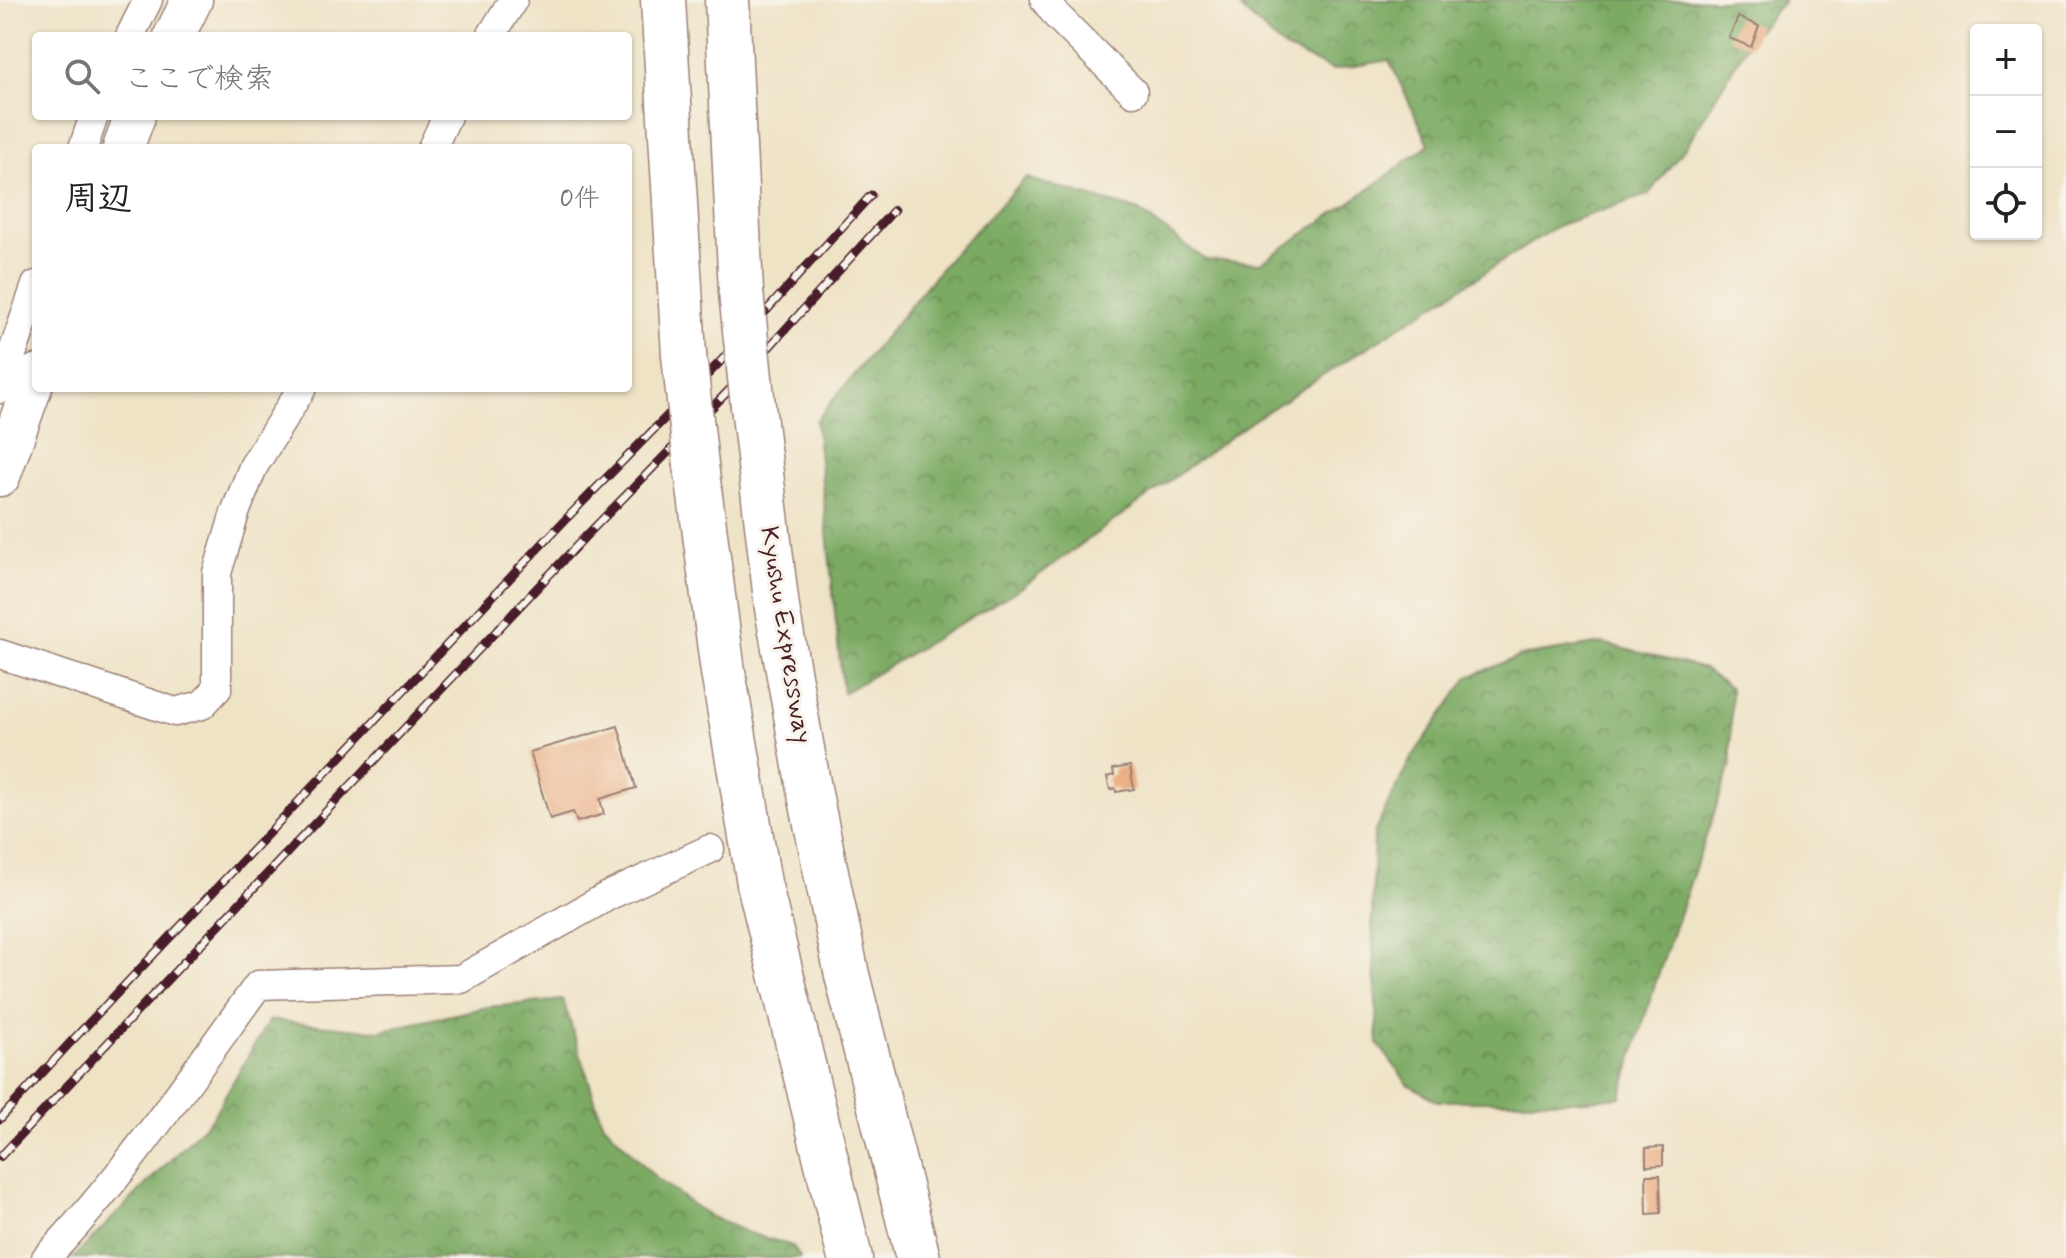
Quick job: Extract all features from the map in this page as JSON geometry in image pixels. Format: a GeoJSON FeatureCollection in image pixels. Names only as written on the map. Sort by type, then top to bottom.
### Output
{"type":"FeatureCollection","features":[{"type":"Feature","properties":{"kind":"highway"},"geometry":{"type":"LineString","coordinates":[[663,0],[684,355],[723,672],[759,883],[850,1258]]}},
{"type":"Feature","properties":{"kind":"highway","name":"Kyushu Expressway"},"geometry":{"type":"LineString","coordinates":[[727,0],[741,292],[777,608],[810,794],[847,975],[918,1258]]}},
{"type":"Feature","properties":{"kind":"main road"},"geometry":{"type":"LineString","coordinates":[[176,32],[192,0]]}},
{"type":"Feature","properties":{"kind":"main road"},"geometry":{"type":"LineString","coordinates":[[124,144],[134,120]]}},
{"type":"Feature","properties":{"kind":"main road"},"geometry":{"type":"LineString","coordinates":[[0,476],[32,386]]}},
{"type":"Feature","properties":{"kind":"street"},"geometry":{"type":"LineString","coordinates":[[132,32],[148,0]]}},
{"type":"Feature","properties":{"kind":"street"},"geometry":{"type":"LineString","coordinates":[[493,32],[513,0]]}},
{"type":"Feature","properties":{"kind":"street"},"geometry":{"type":"LineString","coordinates":[[1045,0],[1133,92]]}},
{"type":"Feature","properties":{"kind":"street"},"geometry":{"type":"LineString","coordinates":[[84,144],[93,120]]}},
{"type":"Feature","properties":{"kind":"street"},"geometry":{"type":"LineString","coordinates":[[434,144],[445,120]]}},
{"type":"Feature","properties":{"kind":"street"},"geometry":{"type":"LineString","coordinates":[[0,389],[32,297]]}},
{"type":"Feature","properties":{"kind":"street"},"geometry":{"type":"LineString","coordinates":[[0,654],[175,712],[202,705],[217,689],[217,573],[235,513],[253,467],[300,392]]}},
{"type":"Feature","properties":{"kind":"street"},"geometry":{"type":"LineString","coordinates":[[46,1258],[107,1188],[258,985],[461,979],[608,896],[710,849]]}},
{"type":"Feature","properties":{"kind":"green space"},"geometry":{"type":"Polygon","coordinates":[[[1243,0],[1785,0],[1753,35],[1687,145],[1648,195],[1559,225],[1252,421],[1021,588],[843,693],[816,421],[950,257],[1026,178],[1137,210],[1206,260],[1261,263],[1429,144],[1389,60],[1333,70],[1284,48],[1240,8],[1243,0]]]}},
{"type":"Feature","properties":{"kind":"green space"},"geometry":{"type":"Polygon","coordinates":[[[1602,643],[1704,669],[1731,689],[1731,764],[1652,993],[1621,1097],[1576,1101],[1437,1101],[1408,1084],[1378,1044],[1372,922],[1374,833],[1410,760],[1468,677],[1521,656],[1602,643]]]}},
{"type":"Feature","properties":{"kind":"green space"},"geometry":{"type":"Polygon","coordinates":[[[563,1000],[602,1122],[656,1178],[709,1216],[746,1232],[793,1246],[800,1258],[73,1258],[212,1118],[269,1020],[378,1031],[488,1007],[563,1000]]]}},
{"type":"Feature","properties":{"kind":"building"},"geometry":{"type":"Polygon","coordinates":[[[1738,17],[1759,26],[1751,47],[1729,38],[1738,17]]]}},
{"type":"Feature","properties":{"kind":"building"},"geometry":{"type":"Polygon","coordinates":[[[618,726],[636,788],[600,799],[604,814],[577,822],[573,812],[550,819],[530,752],[618,726]]]}},
{"type":"Feature","properties":{"kind":"building"},"geometry":{"type":"Polygon","coordinates":[[[1130,766],[1134,789],[1110,790],[1107,777],[1114,775],[1113,769],[1130,766]]]}},
{"type":"Feature","properties":{"kind":"building"},"geometry":{"type":"Polygon","coordinates":[[[1663,1147],[1663,1165],[1646,1166],[1646,1148],[1663,1147]]]}},
{"type":"Feature","properties":{"kind":"building"},"geometry":{"type":"Polygon","coordinates":[[[1646,1175],[1660,1175],[1661,1213],[1647,1214],[1646,1175]]]}},
{"type":"Feature","properties":{"kind":"railway"},"geometry":{"type":"LineString","coordinates":[[0,1119],[563,522],[719,363],[871,195]]}},
{"type":"Feature","properties":{"kind":"railway"},"geometry":{"type":"LineString","coordinates":[[0,1157],[585,537],[741,378],[894,210]]}}]}
